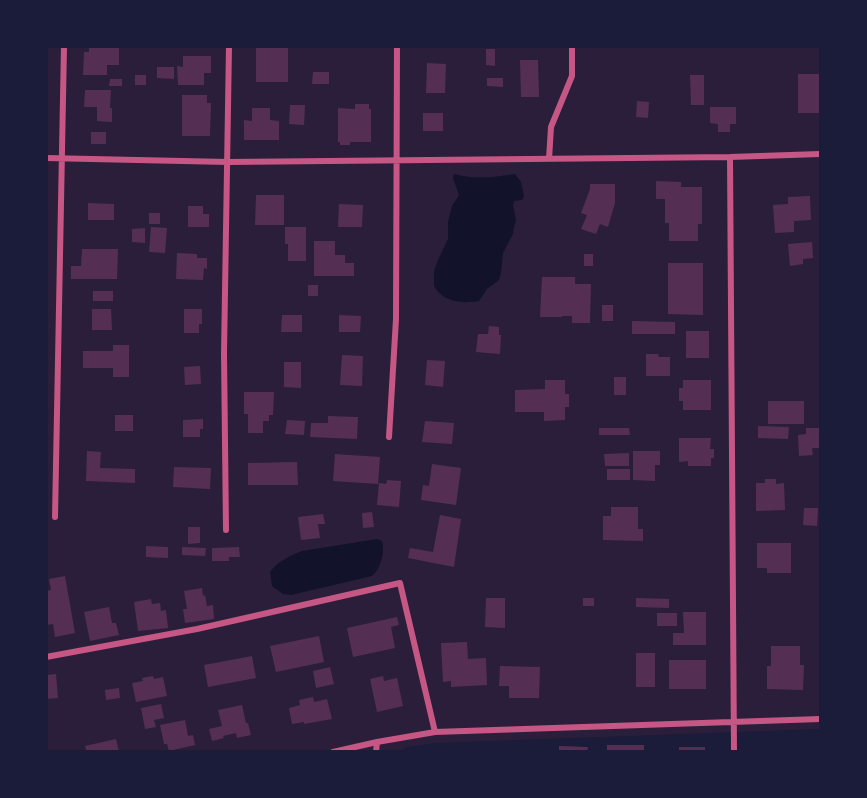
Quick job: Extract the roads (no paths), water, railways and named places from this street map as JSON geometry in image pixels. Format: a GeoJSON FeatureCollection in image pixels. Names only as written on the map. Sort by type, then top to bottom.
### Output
{"type":"FeatureCollection","features":[{"type":"Feature","properties":{"kind":"street"},"geometry":{"type":"LineString","coordinates":[[55,517],[64,46]]}},
{"type":"Feature","properties":{"kind":"street"},"geometry":{"type":"LineString","coordinates":[[226,530],[224,353],[229,46]]}},
{"type":"Feature","properties":{"kind":"street"},"geometry":{"type":"LineString","coordinates":[[389,437],[396,319],[396,46]]}},
{"type":"Feature","properties":{"kind":"street"},"geometry":{"type":"LineString","coordinates":[[549,159],[551,127],[572,76],[572,46]]}},
{"type":"Feature","properties":{"kind":"street"},"geometry":{"type":"LineString","coordinates":[[46,158],[228,162],[820,154]]}},
{"type":"Feature","properties":{"kind":"street"},"geometry":{"type":"LineString","coordinates":[[730,157],[734,752]]}},
{"type":"Feature","properties":{"kind":"street"},"geometry":{"type":"LineString","coordinates":[[46,657],[197,628],[400,583],[435,732]]}},
{"type":"Feature","properties":{"kind":"street"},"geometry":{"type":"LineString","coordinates":[[333,752],[435,732],[820,719]]}},
{"type":"Feature","properties":{"kind":"street"},"geometry":{"type":"LineString","coordinates":[[376,752],[377,742]]}}]}
